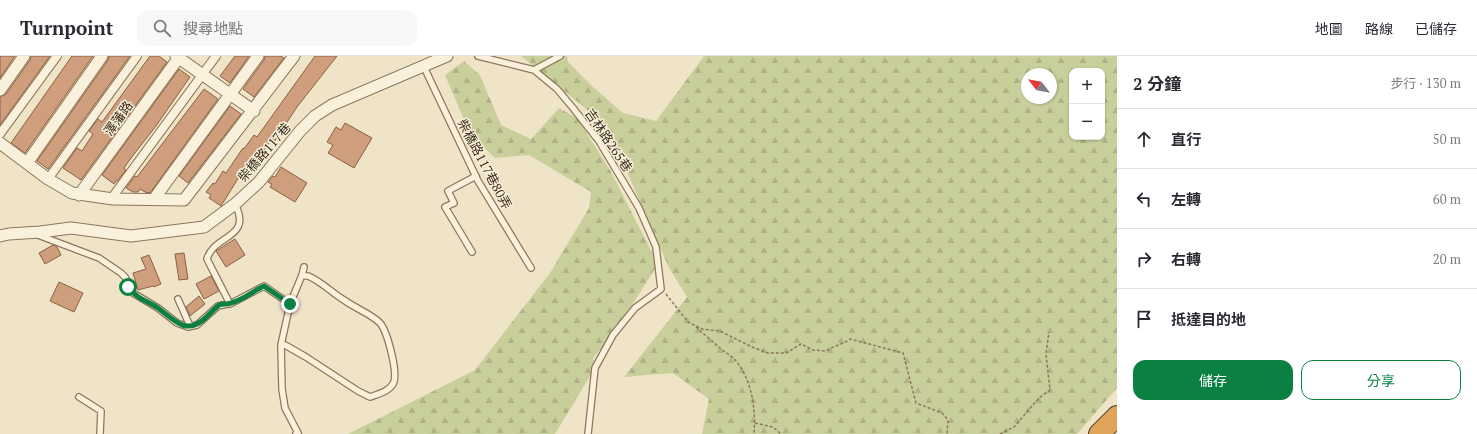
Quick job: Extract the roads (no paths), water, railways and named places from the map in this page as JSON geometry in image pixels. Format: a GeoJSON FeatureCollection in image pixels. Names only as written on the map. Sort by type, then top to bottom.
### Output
{"type":"FeatureCollection","features":[{"type":"Feature","properties":{"kind":"highway"},"geometry":{"type":"LineString","coordinates":[[1099,434],[1117,416]]}},
{"type":"Feature","properties":{"kind":"street"},"geometry":{"type":"LineString","coordinates":[[0,90],[24,56]]}},
{"type":"Feature","properties":{"kind":"street"},"geometry":{"type":"LineString","coordinates":[[0,134],[57,56]]}},
{"type":"Feature","properties":{"kind":"street"},"geometry":{"type":"LineString","coordinates":[[27,163],[102,56]]}},
{"type":"Feature","properties":{"kind":"street"},"geometry":{"type":"LineString","coordinates":[[48,179],[137,56]]}},
{"type":"Feature","properties":{"kind":"street"},"geometry":{"type":"LineString","coordinates":[[111,199],[216,56]]}},
{"type":"Feature","properties":{"kind":"street"},"geometry":{"type":"LineString","coordinates":[[154,199],[258,56]]}},
{"type":"Feature","properties":{"kind":"street"},"geometry":{"type":"LineString","coordinates":[[0,143],[48,179],[72,193],[111,199],[184,200],[254,111],[294,56]]}},
{"type":"Feature","properties":{"kind":"street","name":"柴橋路117巷"},"geometry":{"type":"LineString","coordinates":[[0,236],[72,228],[131,236],[204,227],[235,204],[259,182],[300,131],[315,116],[332,105],[447,56]]}},
{"type":"Feature","properties":{"kind":"street"},"geometry":{"type":"LineString","coordinates":[[178,57],[254,111]]}},
{"type":"Feature","properties":{"kind":"street","name":"澤藩路"},"geometry":{"type":"LineString","coordinates":[[79,195],[178,57]]}},
{"type":"Feature","properties":{"kind":"lane","name":"吉林路265巷"},"geometry":{"type":"LineString","coordinates":[[478,56],[534,70],[557,89],[574,108],[599,141],[639,208],[656,247],[660,288],[635,308],[613,335],[595,368],[588,434]]}},
{"type":"Feature","properties":{"kind":"lane"},"geometry":{"type":"LineString","coordinates":[[534,70],[560,56]]}},
{"type":"Feature","properties":{"kind":"lane","name":"柴橋路117巷80弄"},"geometry":{"type":"LineString","coordinates":[[424,67],[476,176],[531,268]]}},
{"type":"Feature","properties":{"kind":"lane"},"geometry":{"type":"LineString","coordinates":[[472,252],[445,207],[454,203],[448,191],[476,176]]}},
{"type":"Feature","properties":{"kind":"lane"},"geometry":{"type":"LineString","coordinates":[[230,304],[207,259],[208,253],[212,248],[233,234],[239,226],[240,213],[235,204]]}},
{"type":"Feature","properties":{"kind":"lane"},"geometry":{"type":"LineString","coordinates":[[34,233],[99,258],[125,277],[133,293],[158,308],[176,322],[190,326],[197,325],[218,306],[230,304],[264,286],[290,304]]}},
{"type":"Feature","properties":{"kind":"lane"},"geometry":{"type":"LineString","coordinates":[[296,434],[298,433],[285,408],[282,388],[281,345],[290,304],[302,276],[304,267]]}},
{"type":"Feature","properties":{"kind":"lane"},"geometry":{"type":"LineString","coordinates":[[281,345],[285,345],[321,366],[358,391],[370,397],[382,394],[393,384],[396,377],[391,347],[380,323],[342,300],[315,280],[308,276],[302,276]]}},
{"type":"Feature","properties":{"kind":"lane"},"geometry":{"type":"LineString","coordinates":[[178,299],[190,326]]}},
{"type":"Feature","properties":{"kind":"lane"},"geometry":{"type":"LineString","coordinates":[[79,397],[101,411],[100,434]]}}]}
